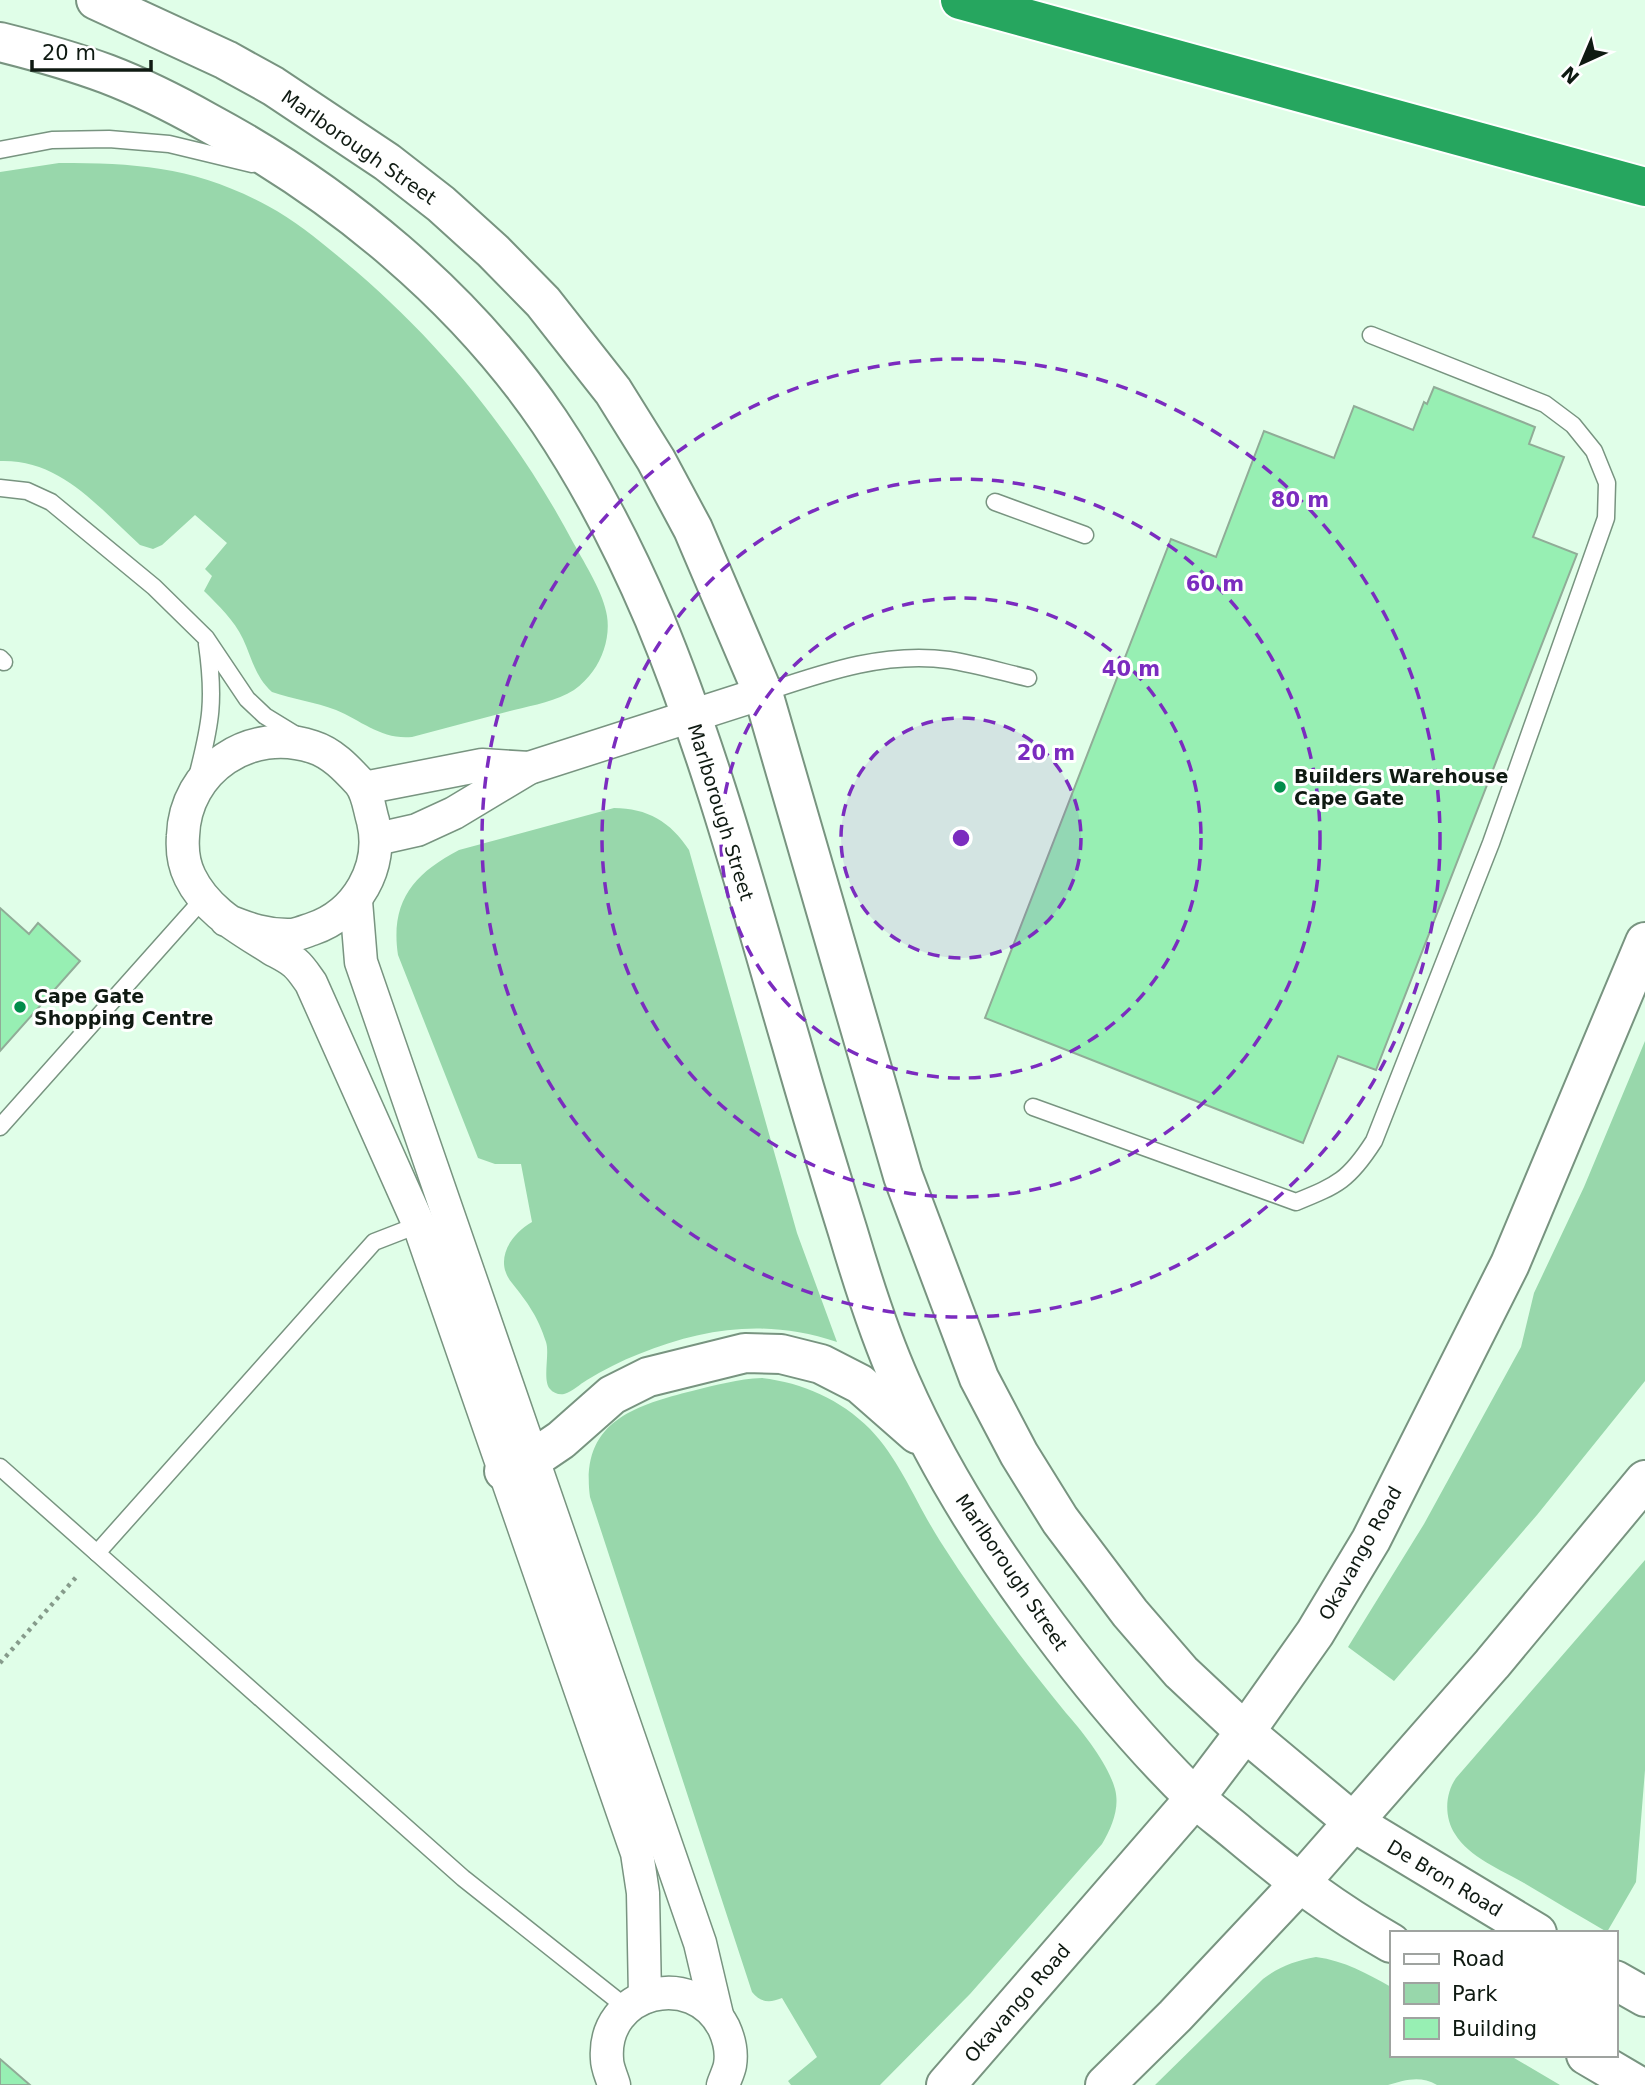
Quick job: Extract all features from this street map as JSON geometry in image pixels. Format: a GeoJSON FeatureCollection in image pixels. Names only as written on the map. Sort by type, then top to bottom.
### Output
{"type":"FeatureCollection","features":[{"type":"Feature","properties":{"kind":"highway"},"geometry":{"type":"LineString","coordinates":[[960,0],[1645,187]]}},
{"type":"Feature","properties":{"kind":"street","name":"Marlborough Street"},"geometry":{"type":"LineString","coordinates":[[96,0],[226,60],[273,86],[387,162],[441,204],[493,251],[543,302],[613,391],[656,460],[693,529],[763,693],[903,1176],[979,1378],[1019,1454],[1060,1520],[1114,1592],[1181,1672],[1245,1732]]}},
{"type":"Feature","properties":{"kind":"street","name":"Marlborough Street"},"geometry":{"type":"LineString","coordinates":[[0,42],[111,75],[174,104],[296,174],[365,224],[431,284],[495,351],[548,420],[608,522],[653,615],[692,716],[869,1300],[898,1378],[929,1444],[984,1536],[1076,1665],[1195,1798],[1299,1884]]}},
{"type":"Feature","properties":{"kind":"street"},"geometry":{"type":"LineString","coordinates":[[377,839],[417,830],[454,813],[529,768],[763,693]]}},
{"type":"Feature","properties":{"kind":"street"},"geometry":{"type":"LineString","coordinates":[[215,910],[259,934],[295,935],[328,924],[356,901],[372,872],[377,839],[364,788],[339,761],[315,747],[287,741],[259,742],[232,752],[209,770],[192,793],[183,820],[183,848],[189,875],[215,910],[295,962],[311,983],[433,1219]]}},
{"type":"Feature","properties":{"kind":"street"},"geometry":{"type":"LineString","coordinates":[[364,788],[482,765],[529,768]]}},
{"type":"Feature","properties":{"kind":"street"},"geometry":{"type":"LineString","coordinates":[[356,901],[361,962],[433,1219],[518,1465],[700,1943],[717,2015],[729,2038],[730,2064],[723,2085]]}},
{"type":"Feature","properties":{"kind":"street","name":"Okavango Road"},"geometry":{"type":"LineString","coordinates":[[946,2085],[1195,1798],[1315,1633],[1371,1540],[1510,1264],[1645,942]]}},
{"type":"Feature","properties":{"kind":"street"},"geometry":{"type":"LineString","coordinates":[[518,1465],[561,1440],[611,1395],[648,1377],[745,1353],[781,1354],[821,1364],[860,1384],[929,1444]]}},
{"type":"Feature","properties":{"kind":"street"},"geometry":{"type":"LineString","coordinates":[[518,1465],[637,1853],[643,1893],[636,2002]]}},
{"type":"Feature","properties":{"kind":"street"},"geometry":{"type":"LineString","coordinates":[[1108,2083],[1299,1884],[1492,1664],[1645,1480]]}},
{"type":"Feature","properties":{"kind":"street","name":"De Bron Road"},"geometry":{"type":"LineString","coordinates":[[1245,1732],[1353,1822],[1534,1931]]}},
{"type":"Feature","properties":{"kind":"street"},"geometry":{"type":"LineString","coordinates":[[1299,1884],[1390,1942]]}},
{"type":"Feature","properties":{"kind":"street"},"geometry":{"type":"LineString","coordinates":[[1617,1981],[1645,1997]]}},
{"type":"Feature","properties":{"kind":"street"},"geometry":{"type":"LineString","coordinates":[[604,2077],[607,2042],[614,2023],[636,2002],[664,1992],[684,1994],[703,2002],[717,2015]]}},
{"type":"Feature","properties":{"kind":"street"},"geometry":{"type":"LineString","coordinates":[[1589,2057],[1637,2085]]}},
{"type":"Feature","properties":{"kind":"lane"},"geometry":{"type":"LineString","coordinates":[[0,150],[52,140],[109,139],[169,144],[296,174]]}},
{"type":"Feature","properties":{"kind":"lane"},"geometry":{"type":"LineString","coordinates":[[1033,1107],[1296,1202],[1343,1180],[1360,1164],[1374,1141],[1491,843],[1602,531],[1606,518],[1606,484],[1594,451],[1573,425],[1545,404],[1371,335]]}},
{"type":"Feature","properties":{"kind":"lane"},"geometry":{"type":"LineString","coordinates":[[0,488],[27,491],[51,502],[154,587],[206,638],[247,699],[265,716],[315,747]]}},
{"type":"Feature","properties":{"kind":"lane"},"geometry":{"type":"LineString","coordinates":[[995,502],[1085,535]]}},
{"type":"Feature","properties":{"kind":"lane"},"geometry":{"type":"LineString","coordinates":[[192,793],[212,709],[212,680],[206,638]]}},
{"type":"Feature","properties":{"kind":"lane"},"geometry":{"type":"LineString","coordinates":[[763,693],[865,662],[898,659],[948,660],[1028,678]]}},
{"type":"Feature","properties":{"kind":"lane"},"geometry":{"type":"LineString","coordinates":[[0,1126],[215,910]]}},
{"type":"Feature","properties":{"kind":"lane"},"geometry":{"type":"LineString","coordinates":[[97,1553],[374,1242],[433,1219]]}},
{"type":"Feature","properties":{"kind":"lane"},"geometry":{"type":"LineString","coordinates":[[0,1467],[463,1878],[636,2002]]}},
{"type":"Feature","properties":{"kind":"path"},"geometry":{"type":"LineString","coordinates":[[0,1663],[97,1553]]}},
{"type":"Feature","properties":{"kind":"green space"},"geometry":{"type":"Polygon","coordinates":[[[59,163],[115,164],[166,170],[191,175],[242,193],[308,232],[379,292],[412,324],[473,392],[527,465],[552,504],[598,589],[607,616],[607,638],[600,659],[584,681],[574,690],[553,700],[412,737],[391,736],[336,710],[272,692],[258,674],[235,626],[204,591],[212,576],[205,569],[227,543],[195,515],[162,545],[153,549],[140,545],[93,501],[60,477],[22,462],[0,461],[0,172],[59,163]]]}},
{"type":"Feature","properties":{"kind":"green space"},"geometry":{"type":"Polygon","coordinates":[[[614,808],[637,811],[657,818],[682,840],[689,850],[797,1233],[837,1342],[786,1330],[737,1329],[713,1332],[632,1357],[599,1373],[570,1392],[560,1394],[553,1392],[548,1385],[547,1347],[540,1325],[512,1283],[504,1265],[504,1257],[511,1241],[532,1222],[521,1164],[495,1164],[478,1158],[398,955],[396,936],[402,905],[408,892],[417,880],[443,859],[459,850],[614,808]]]}},
{"type":"Feature","properties":{"kind":"green space"},"geometry":{"type":"Polygon","coordinates":[[[1645,1041],[1645,1381],[1537,1515],[1394,1681],[1348,1647],[1424,1524],[1521,1347],[1534,1293],[1584,1187],[1645,1041]]]}},
{"type":"Feature","properties":{"kind":"green space"},"geometry":{"type":"Polygon","coordinates":[[[762,1378],[792,1384],[820,1394],[858,1418],[881,1441],[969,1585],[1016,1650],[1080,1729],[1107,1769],[1115,1789],[1114,1817],[1102,1844],[970,1994],[880,2085],[791,2085],[788,2081],[817,2057],[782,1998],[766,2001],[752,1992],[590,1497],[589,1472],[593,1451],[602,1435],[615,1422],[649,1403],[727,1383],[762,1378]]]}},
{"type":"Feature","properties":{"kind":"green space"},"geometry":{"type":"Polygon","coordinates":[[[1645,1560],[1645,1770],[1636,1882],[1608,1931],[1468,1850],[1455,1834],[1449,1820],[1448,1798],[1456,1778],[1645,1560]]]}},
{"type":"Feature","properties":{"kind":"green space"},"geometry":{"type":"Polygon","coordinates":[[[1316,1957],[1327,1959],[1364,1972],[1390,1986],[1390,2057],[1512,2057],[1560,2085],[1437,2085],[1419,2079],[1388,2085],[1155,2085],[1263,1979],[1301,1960],[1316,1957]]]}},
{"type":"Feature","properties":{"kind":"building","name":"Builders Warehouse Cape Gate"},"geometry":{"type":"Polygon","coordinates":[[[1434,387],[1535,427],[1529,444],[1564,457],[1533,537],[1577,554],[1376,1070],[1338,1056],[1303,1143],[985,1018],[1171,539],[1216,557],[1264,431],[1334,458],[1354,406],[1413,430],[1424,402],[1427,404],[1434,387]]]}},
{"type":"Feature","properties":{"kind":"building","name":"Cape Gate Shopping Centre"},"geometry":{"type":"Polygon","coordinates":[[[0,908],[29,934],[38,923],[80,961],[0,1051],[0,908]]]}},
{"type":"Feature","properties":{"kind":"building"},"geometry":{"type":"Polygon","coordinates":[[[0,2059],[30,2085],[0,2085],[0,2059]]]}},
{"type":"Feature","properties":{"kind":"place","name":"Builders Warehouse Cape Gate"},"geometry":{"type":"Point","coordinates":[1280,787]}},
{"type":"Feature","properties":{"kind":"place","name":"Cape Gate Shopping Centre"},"geometry":{"type":"Point","coordinates":[20,1007]}}]}
